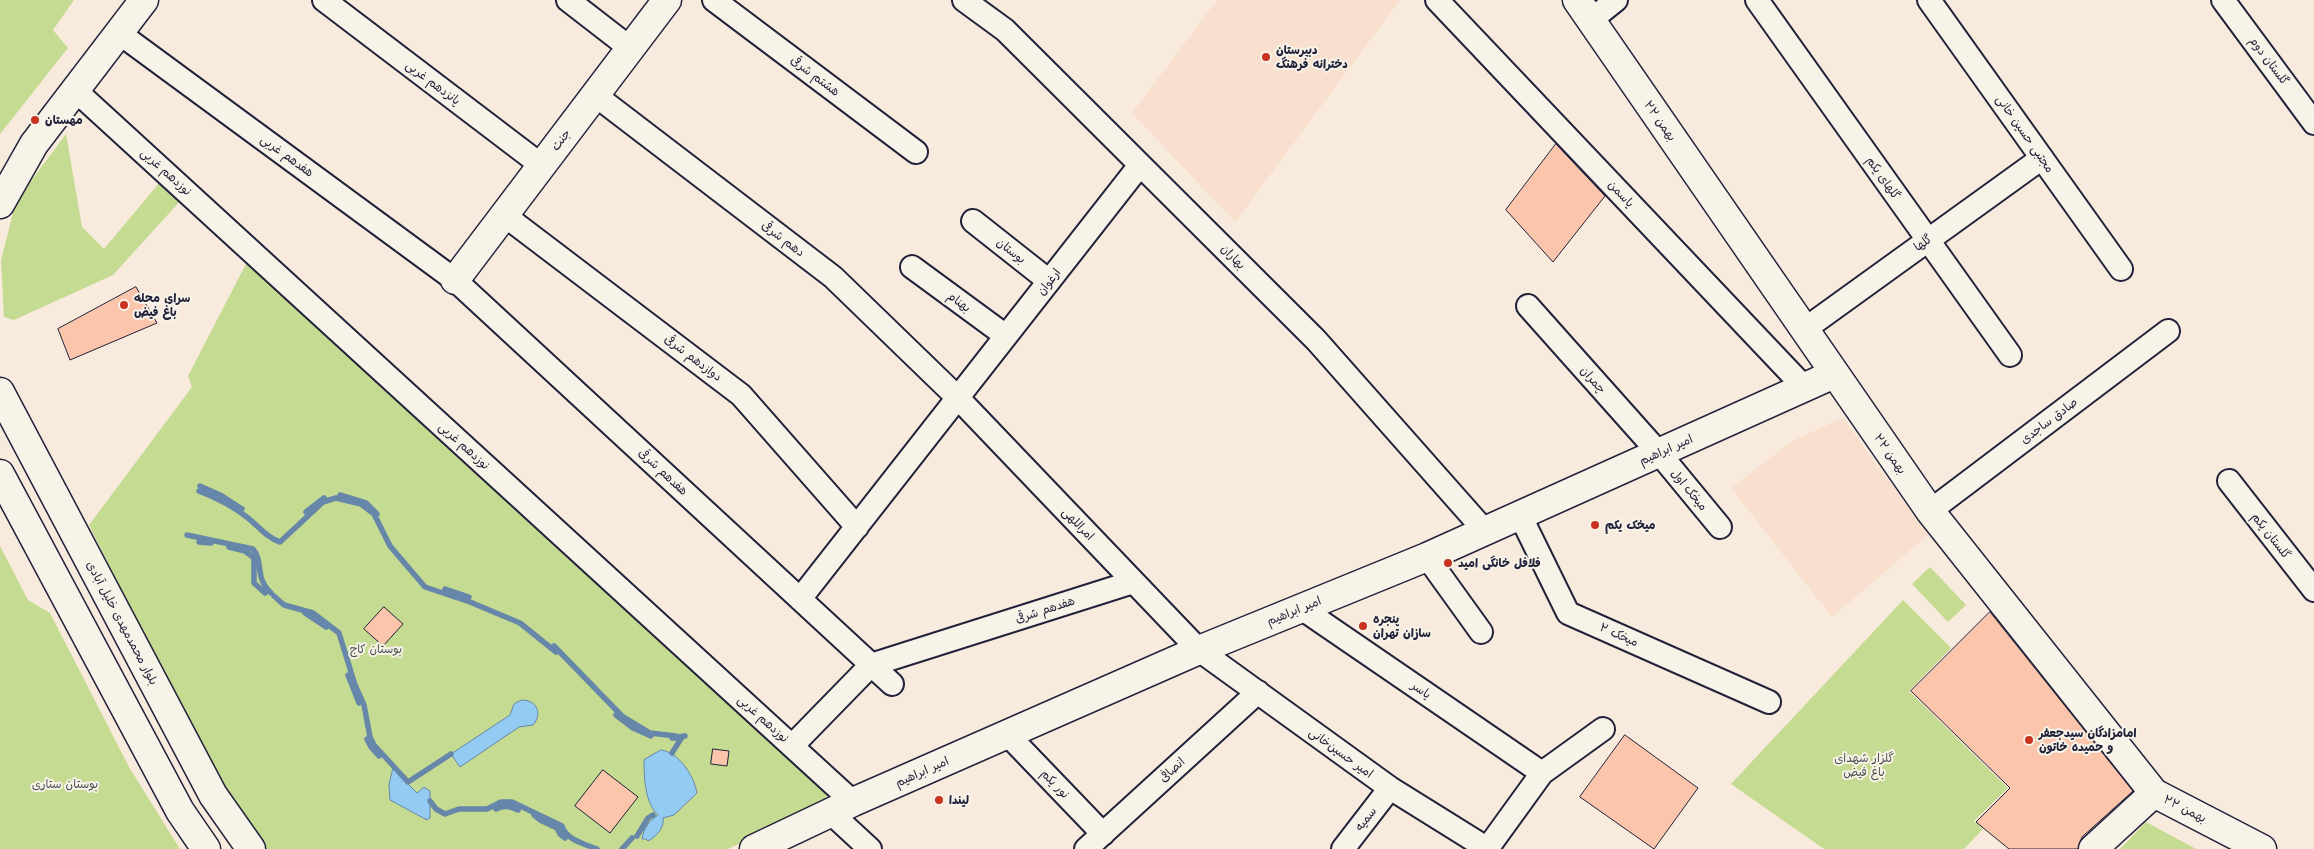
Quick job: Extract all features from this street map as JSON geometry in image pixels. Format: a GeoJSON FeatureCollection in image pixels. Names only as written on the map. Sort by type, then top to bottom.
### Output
{"type":"FeatureCollection","features":[{"type":"Feature","properties":{"kind":"main road","name":"جنت"},"geometry":{"type":"LineString","coordinates":[[455,280],[667,0]]}},
{"type":"Feature","properties":{"kind":"main road"},"geometry":{"type":"LineString","coordinates":[[0,204],[34,144],[119,33],[134,4]]}},
{"type":"Feature","properties":{"kind":"main road","name":"۲۲ بهمن"},"geometry":{"type":"LineString","coordinates":[[1584,10],[1930,511],[2154,793],[2262,849]]}},
{"type":"Feature","properties":{"kind":"main road"},"geometry":{"type":"LineString","coordinates":[[0,167],[34,144]]}},
{"type":"Feature","properties":{"kind":"main road","name":"امیر ابراهیم"},"geometry":{"type":"LineString","coordinates":[[754,849],[1007,734],[1199,650],[1427,557],[1834,374]]}},
{"type":"Feature","properties":{"kind":"main road","name":"بلوار محمدمهدی خلیل آبادی"},"geometry":{"type":"LineString","coordinates":[[0,392],[213,795],[250,849]]}},
{"type":"Feature","properties":{"kind":"main road"},"geometry":{"type":"LineString","coordinates":[[0,474],[180,811],[206,849]]}},
{"type":"Feature","properties":{"kind":"main road"},"geometry":{"type":"LineString","coordinates":[[2093,849],[2154,793]]}},
{"type":"Feature","properties":{"kind":"street","name":"پانزدهم غربی"},"geometry":{"type":"LineString","coordinates":[[324,0],[541,165]]}},
{"type":"Feature","properties":{"kind":"street"},"geometry":{"type":"LineString","coordinates":[[568,0],[630,48]]}},
{"type":"Feature","properties":{"kind":"street","name":"هشتم شرقی"},"geometry":{"type":"LineString","coordinates":[[714,0],[916,152]]}},
{"type":"Feature","properties":{"kind":"street","name":"بهاران"},"geometry":{"type":"LineString","coordinates":[[964,0],[1004,30],[1316,340],[1484,531]]}},
{"type":"Feature","properties":{"kind":"street","name":"یاسمن"},"geometry":{"type":"LineString","coordinates":[[1437,0],[1805,388]]}},
{"type":"Feature","properties":{"kind":"street"},"geometry":{"type":"LineString","coordinates":[[1584,10],[1616,0]]}},
{"type":"Feature","properties":{"kind":"street","name":"گلهای یکم"},"geometry":{"type":"LineString","coordinates":[[1757,0],[2010,355]]}},
{"type":"Feature","properties":{"kind":"street","name":"مجتبی حسین خانی"},"geometry":{"type":"LineString","coordinates":[[1929,0],[2121,269]]}},
{"type":"Feature","properties":{"kind":"street","name":"گلستان دوم"},"geometry":{"type":"LineString","coordinates":[[2223,0],[2314,123]]}},
{"type":"Feature","properties":{"kind":"street","name":"هفدهم غربی"},"geometry":{"type":"LineString","coordinates":[[119,33],[455,280]]}},
{"type":"Feature","properties":{"kind":"street","name":"نوزدهم غربی"},"geometry":{"type":"LineString","coordinates":[[75,90],[792,746],[842,808],[870,849]]}},
{"type":"Feature","properties":{"kind":"street","name":"دهم شرقی"},"geometry":{"type":"LineString","coordinates":[[595,95],[833,277],[958,398]]}},
{"type":"Feature","properties":{"kind":"street","name":"گلها"},"geometry":{"type":"LineString","coordinates":[[1805,329],[2042,158]]}},
{"type":"Feature","properties":{"kind":"street","name":"ارغوان"},"geometry":{"type":"LineString","coordinates":[[800,599],[1140,165]]}},
{"type":"Feature","properties":{"kind":"street","name":"دوازدهم شرقی"},"geometry":{"type":"LineString","coordinates":[[504,215],[741,395],[856,527]]}},
{"type":"Feature","properties":{"kind":"street","name":"بوستان"},"geometry":{"type":"LineString","coordinates":[[973,221],[1050,281]]}},
{"type":"Feature","properties":{"kind":"street","name":"بهنام"},"geometry":{"type":"LineString","coordinates":[[912,267],[1006,336]]}},
{"type":"Feature","properties":{"kind":"street","name":"هفدهم شرقی"},"geometry":{"type":"LineString","coordinates":[[455,280],[892,684]]}},
{"type":"Feature","properties":{"kind":"street","name":"چمران"},"geometry":{"type":"LineString","coordinates":[[1528,306],[1659,453]]}},
{"type":"Feature","properties":{"kind":"street","name":"صادق ساجدی"},"geometry":{"type":"LineString","coordinates":[[1930,511],[2168,331]]}},
{"type":"Feature","properties":{"kind":"street","name":"امراللهی"},"geometry":{"type":"LineString","coordinates":[[958,398],[1199,650]]}},
{"type":"Feature","properties":{"kind":"street","name":"میخک اول"},"geometry":{"type":"LineString","coordinates":[[1659,453],[1720,527]]}},
{"type":"Feature","properties":{"kind":"street","name":"گلستان یکم"},"geometry":{"type":"LineString","coordinates":[[2229,481],[2314,590]]}},
{"type":"Feature","properties":{"kind":"street","name":"میخک ۲"},"geometry":{"type":"LineString","coordinates":[[1520,515],[1568,613],[1769,702]]}},
{"type":"Feature","properties":{"kind":"street"},"geometry":{"type":"LineString","coordinates":[[1427,557],[1481,632]]}},
{"type":"Feature","properties":{"kind":"street","name":"هفدهم شرقی"},"geometry":{"type":"LineString","coordinates":[[792,746],[871,665],[1133,582]]}},
{"type":"Feature","properties":{"kind":"street","name":"یاسر"},"geometry":{"type":"LineString","coordinates":[[1301,608],[1542,773]]}},
{"type":"Feature","properties":{"kind":"street","name":"امیر حسین‌خانی"},"geometry":{"type":"LineString","coordinates":[[1199,650],[1390,788],[1488,849]]}},
{"type":"Feature","properties":{"kind":"street","name":"انصافی"},"geometry":{"type":"LineString","coordinates":[[1094,842],[1258,692]]}},
{"type":"Feature","properties":{"kind":"street"},"geometry":{"type":"LineString","coordinates":[[1488,849],[1542,773],[1603,729]]}},
{"type":"Feature","properties":{"kind":"street","name":"نور یکم"},"geometry":{"type":"LineString","coordinates":[[1007,734],[1094,842]]}},
{"type":"Feature","properties":{"kind":"street","name":"سمیه"},"geometry":{"type":"LineString","coordinates":[[1343,849],[1390,788]]}},
{"type":"Feature","properties":{"kind":"shaded area","name":"دبیرستان دخترانه فرهنگ"},"geometry":{"type":"Polygon","coordinates":[[[1217,0],[1400,0],[1235,222],[1132,113],[1217,0]]]}},
{"type":"Feature","properties":{"kind":"shaded area"},"geometry":{"type":"Polygon","coordinates":[[[1843,418],[1928,535],[1832,617],[1731,488],[1794,440],[1843,418]]]}},
{"type":"Feature","properties":{"kind":"green space"},"geometry":{"type":"Polygon","coordinates":[[[0,0],[74,0],[53,30],[68,48],[0,134],[0,0]]]}},
{"type":"Feature","properties":{"kind":"green space"},"geometry":{"type":"Polygon","coordinates":[[[66,134],[82,227],[104,249],[160,182],[182,199],[113,275],[14,320],[4,317],[1,260],[16,201],[66,134]]]}},
{"type":"Feature","properties":{"kind":"green space","name":"بوستان کاج"},"geometry":{"type":"Polygon","coordinates":[[[247,262],[825,790],[828,802],[728,849],[266,849],[192,733],[89,525],[192,387],[188,376],[247,262]]]}},
{"type":"Feature","properties":{"kind":"green space","name":"بوستان ستاری"},"geometry":{"type":"Polygon","coordinates":[[[0,546],[28,600],[50,613],[129,767],[180,849],[0,849],[0,546]]]}},
{"type":"Feature","properties":{"kind":"green space"},"geometry":{"type":"Polygon","coordinates":[[[1930,567],[1966,605],[1948,622],[1912,584],[1930,567]]]}},
{"type":"Feature","properties":{"kind":"green space","name":"گلزار شهدای باغ فیض"},"geometry":{"type":"Polygon","coordinates":[[[1903,600],[1951,648],[1909,691],[2008,788],[1974,821],[1983,829],[1964,849],[1824,849],[1731,784],[1903,600]]]}},
{"type":"Feature","properties":{"kind":"green space"},"geometry":{"type":"Polygon","coordinates":[[[2146,822],[2196,849],[2120,849],[2146,822]]]}},
{"type":"Feature","properties":{"kind":"water"},"geometry":{"type":"Polygon","coordinates":[[[522,700],[531,702],[537,708],[538,716],[533,725],[519,727],[460,767],[451,754],[510,715],[514,704],[522,700]]]}},
{"type":"Feature","properties":{"kind":"water"},"geometry":{"type":"Polygon","coordinates":[[[661,750],[674,755],[680,760],[693,779],[697,793],[674,815],[663,818],[663,825],[654,837],[648,841],[642,839],[645,828],[658,815],[650,804],[648,797],[644,760],[661,750]]]}},
{"type":"Feature","properties":{"kind":"water"},"geometry":{"type":"Polygon","coordinates":[[[393,769],[417,793],[424,787],[430,791],[430,818],[427,820],[390,800],[389,785],[393,769]]]}},
{"type":"Feature","properties":{"kind":"building"},"geometry":{"type":"Polygon","coordinates":[[[1556,144],[1605,196],[1553,262],[1506,210],[1556,144]]]}},
{"type":"Feature","properties":{"kind":"building","name":"سرای محله باغ فیض"},"geometry":{"type":"Polygon","coordinates":[[[136,287],[157,323],[70,360],[58,329],[136,287]]]}},
{"type":"Feature","properties":{"kind":"building"},"geometry":{"type":"Polygon","coordinates":[[[384,607],[403,624],[383,646],[364,629],[384,607]]]}},
{"type":"Feature","properties":{"kind":"building","name":"امامزادگان سیدجعفر و حمیده خاتون"},"geometry":{"type":"Polygon","coordinates":[[[1990,612],[2133,791],[2082,837],[2078,849],[2009,849],[1976,822],[2010,788],[1911,691],[1990,612]]]}},
{"type":"Feature","properties":{"kind":"building"},"geometry":{"type":"Polygon","coordinates":[[[1625,735],[1698,788],[1654,849],[1580,797],[1625,735]]]}},
{"type":"Feature","properties":{"kind":"building"},"geometry":{"type":"Polygon","coordinates":[[[713,749],[729,751],[727,766],[711,764],[713,749]]]}},
{"type":"Feature","properties":{"kind":"building"},"geometry":{"type":"Polygon","coordinates":[[[603,770],[638,797],[610,833],[575,806],[603,770]]]}},
{"type":"Feature","properties":{"kind":"waterway"},"geometry":{"type":"LineString","coordinates":[[200,486],[222,496],[242,509]]}},
{"type":"Feature","properties":{"kind":"waterway"},"geometry":{"type":"LineString","coordinates":[[199,491],[237,510],[267,535],[280,542],[323,502],[336,498],[361,504],[374,514],[390,546],[425,587],[470,602],[520,623],[556,652]]}},
{"type":"Feature","properties":{"kind":"waterway"},"geometry":{"type":"LineString","coordinates":[[340,495],[366,503],[377,514]]}},
{"type":"Feature","properties":{"kind":"waterway"},"geometry":{"type":"LineString","coordinates":[[306,512],[324,498]]}},
{"type":"Feature","properties":{"kind":"waterway"},"geometry":{"type":"LineString","coordinates":[[187,535],[253,549],[258,559],[263,581],[271,593]]}},
{"type":"Feature","properties":{"kind":"waterway"},"geometry":{"type":"LineString","coordinates":[[199,542],[211,543]]}},
{"type":"Feature","properties":{"kind":"waterway"},"geometry":{"type":"LineString","coordinates":[[229,547],[245,551],[254,558],[254,583],[265,593]]}},
{"type":"Feature","properties":{"kind":"waterway"},"geometry":{"type":"LineString","coordinates":[[445,589],[469,597]]}},
{"type":"Feature","properties":{"kind":"waterway"},"geometry":{"type":"LineString","coordinates":[[274,596],[284,605],[313,613],[339,633],[355,685],[364,705],[370,737],[374,745],[408,782],[451,754]]}},
{"type":"Feature","properties":{"kind":"waterway"},"geometry":{"type":"LineString","coordinates":[[305,613],[326,627]]}},
{"type":"Feature","properties":{"kind":"waterway"},"geometry":{"type":"LineString","coordinates":[[554,646],[622,716],[650,733],[676,736],[675,738]]}},
{"type":"Feature","properties":{"kind":"waterway"},"geometry":{"type":"LineString","coordinates":[[348,675],[359,703]]}},
{"type":"Feature","properties":{"kind":"waterway"},"geometry":{"type":"LineString","coordinates":[[616,715],[633,728],[651,736]]}},
{"type":"Feature","properties":{"kind":"waterway"},"geometry":{"type":"LineString","coordinates":[[672,738],[685,736]]}},
{"type":"Feature","properties":{"kind":"waterway"},"geometry":{"type":"LineString","coordinates":[[672,753],[682,737]]}},
{"type":"Feature","properties":{"kind":"waterway"},"geometry":{"type":"LineString","coordinates":[[367,739],[379,756]]}},
{"type":"Feature","properties":{"kind":"waterway"},"geometry":{"type":"LineString","coordinates":[[430,801],[436,809],[445,814],[459,809],[487,809],[501,802],[512,802],[562,826],[567,835],[597,849]]}},
{"type":"Feature","properties":{"kind":"waterway"},"geometry":{"type":"LineString","coordinates":[[496,809],[507,806],[518,810]]}},
{"type":"Feature","properties":{"kind":"waterway"},"geometry":{"type":"LineString","coordinates":[[534,815],[557,828],[565,838]]}},
{"type":"Feature","properties":{"kind":"waterway"},"geometry":{"type":"LineString","coordinates":[[637,836],[648,818],[653,815]]}},
{"type":"Feature","properties":{"kind":"waterway"},"geometry":{"type":"LineString","coordinates":[[622,849],[632,838]]}},
{"type":"Feature","properties":{"kind":"place","name":"دبیرستان دخترانه فرهنگ"},"geometry":{"type":"Point","coordinates":[1266,57]}},
{"type":"Feature","properties":{"kind":"place","name":"مهستان"},"geometry":{"type":"Point","coordinates":[35,120]}},
{"type":"Feature","properties":{"kind":"place","name":"سرای محله باغ فیض"},"geometry":{"type":"Point","coordinates":[124,305]}},
{"type":"Feature","properties":{"kind":"place","name":"میخک یکم"},"geometry":{"type":"Point","coordinates":[1595,525]}},
{"type":"Feature","properties":{"kind":"place","name":"فلافل خانگی امید"},"geometry":{"type":"Point","coordinates":[1448,563]}},
{"type":"Feature","properties":{"kind":"place","name":"پنجره سازان تهران"},"geometry":{"type":"Point","coordinates":[1363,626]}},
{"type":"Feature","properties":{"kind":"place","name":"امامزادگان سیدجعفر و حمیده خاتون"},"geometry":{"type":"Point","coordinates":[2029,740]}},
{"type":"Feature","properties":{"kind":"place","name":"لیندا"},"geometry":{"type":"Point","coordinates":[939,800]}}]}
